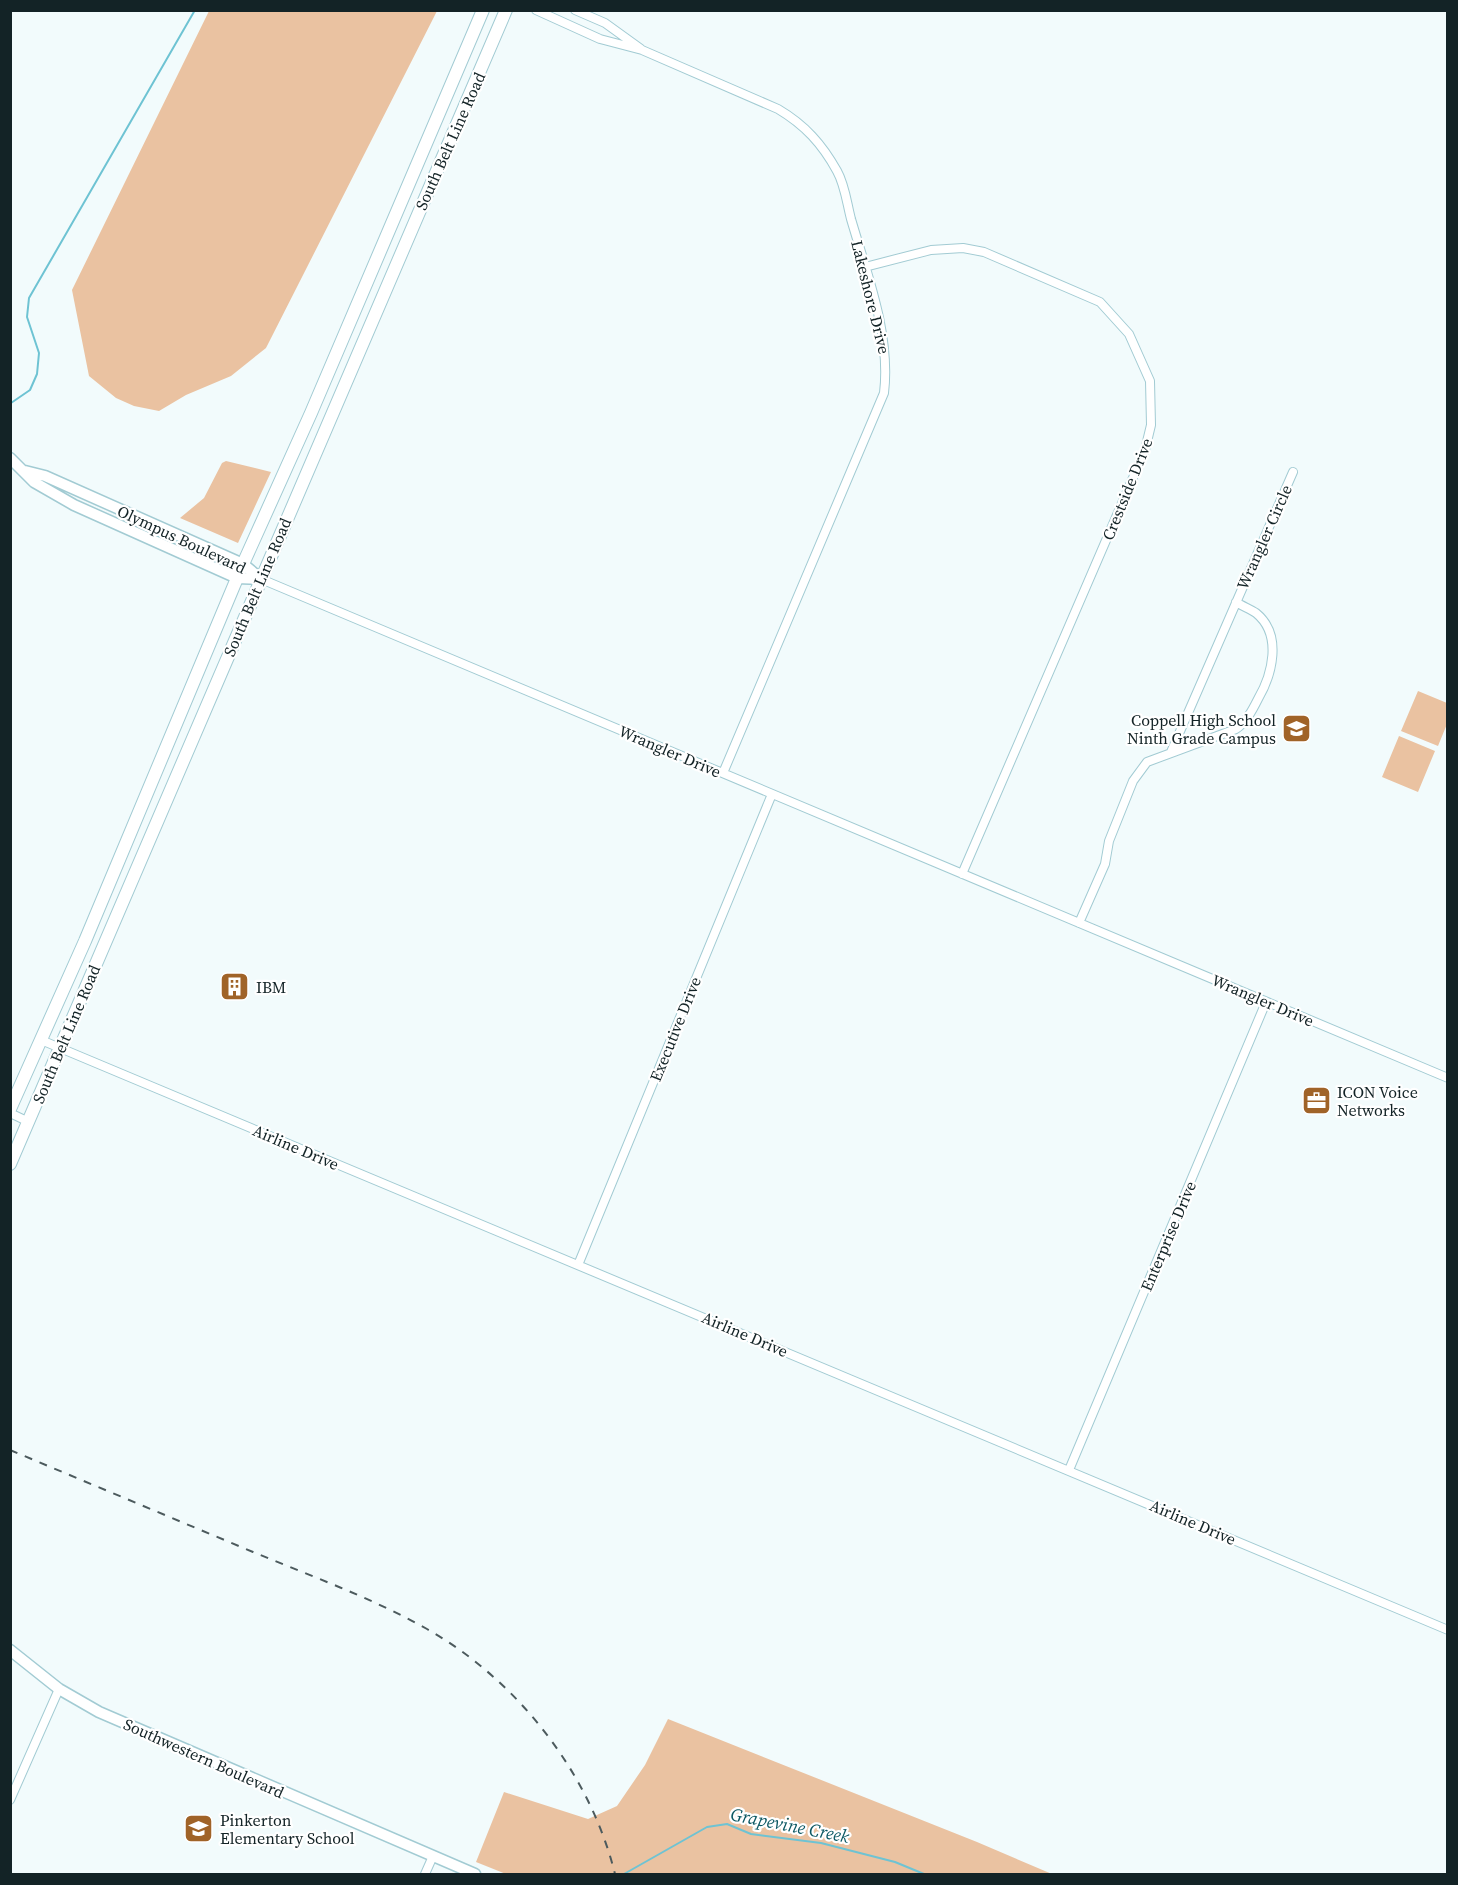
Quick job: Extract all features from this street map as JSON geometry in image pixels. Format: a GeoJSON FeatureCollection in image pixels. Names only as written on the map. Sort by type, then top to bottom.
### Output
{"type":"FeatureCollection","features":[{"type":"Feature","properties":{"kind":"main road","name":"South Belt Line Road"},"geometry":{"type":"LineString","coordinates":[[10,1109],[483,10]]}},
{"type":"Feature","properties":{"kind":"main road","name":"South Belt Line Road"},"geometry":{"type":"LineString","coordinates":[[10,1164],[506,10]]}},
{"type":"Feature","properties":{"kind":"main road"},"geometry":{"type":"LineString","coordinates":[[405,192],[423,201]]}},
{"type":"Feature","properties":{"kind":"main road"},"geometry":{"type":"LineString","coordinates":[[135,823],[153,831]]}},
{"type":"Feature","properties":{"kind":"street","name":"Lakeshore Drive"},"geometry":{"type":"LineString","coordinates":[[536,10],[600,39],[642,50],[778,109],[814,135],[839,174],[865,267],[886,355],[887,372],[880,408],[723,773]]}},
{"type":"Feature","properties":{"kind":"street","name":"Lakeshore Drive"},"geometry":{"type":"LineString","coordinates":[[575,10],[604,23],[629,38],[642,50]]}},
{"type":"Feature","properties":{"kind":"street","name":"Crestside Drive"},"geometry":{"type":"LineString","coordinates":[[865,267],[949,247],[984,252],[1101,302],[1129,334],[1150,381],[1151,425],[1145,450],[962,874]]}},
{"type":"Feature","properties":{"kind":"street","name":"Olympus Boulevard"},"geometry":{"type":"LineString","coordinates":[[10,458],[34,482],[101,517],[237,578],[261,579]]}},
{"type":"Feature","properties":{"kind":"street","name":"Olympus Boulevard"},"geometry":{"type":"LineString","coordinates":[[24,471],[45,476],[243,564],[261,579]]}},
{"type":"Feature","properties":{"kind":"street","name":"Wrangler Circle"},"geometry":{"type":"LineString","coordinates":[[1172,752],[1293,472]]}},
{"type":"Feature","properties":{"kind":"street"},"geometry":{"type":"LineString","coordinates":[[101,517],[107,504]]}},
{"type":"Feature","properties":{"kind":"street","name":"Wrangler Drive"},"geometry":{"type":"LineString","coordinates":[[261,579],[1448,1078]]}},
{"type":"Feature","properties":{"kind":"street","name":"Wrangler Circle"},"geometry":{"type":"LineString","coordinates":[[1172,752],[1243,724],[1262,692],[1273,663],[1272,644],[1267,627],[1257,614],[1236,602]]}},
{"type":"Feature","properties":{"kind":"street"},"geometry":{"type":"LineString","coordinates":[[1079,923],[1104,864],[1109,841],[1133,781],[1147,762],[1172,752]]}},
{"type":"Feature","properties":{"kind":"street","name":"Executive Drive"},"geometry":{"type":"LineString","coordinates":[[578,1264],[772,794]]}},
{"type":"Feature","properties":{"kind":"street","name":"Enterprise Drive"},"geometry":{"type":"LineString","coordinates":[[1069,1470],[1266,1002]]}},
{"type":"Feature","properties":{"kind":"street","name":"Airline Drive"},"geometry":{"type":"LineString","coordinates":[[41,1040],[1448,1630]]}},
{"type":"Feature","properties":{"kind":"street"},"geometry":{"type":"LineString","coordinates":[[10,1113],[29,1122]]}},
{"type":"Feature","properties":{"kind":"street","name":"Southwestern Boulevard"},"geometry":{"type":"LineString","coordinates":[[10,1650],[59,1689],[99,1712],[475,1875]]}},
{"type":"Feature","properties":{"kind":"street"},"geometry":{"type":"LineString","coordinates":[[10,1800],[59,1689]]}},
{"type":"Feature","properties":{"kind":"street"},"geometry":{"type":"LineString","coordinates":[[425,1875],[433,1856]]}},
{"type":"Feature","properties":{"kind":"shaded area"},"geometry":{"type":"Polygon","coordinates":[[[209,11],[437,11],[266,348],[231,376],[186,395],[159,411],[134,406],[116,398],[89,376],[72,290],[209,11]]]}},
{"type":"Feature","properties":{"kind":"shaded area"},"geometry":{"type":"Polygon","coordinates":[[[226,461],[271,472],[238,543],[180,518],[204,498],[222,463],[226,461]]]}},
{"type":"Feature","properties":{"kind":"shaded area"},"geometry":{"type":"Polygon","coordinates":[[[1418,691],[1447,703],[1447,724],[1438,746],[1401,731],[1418,691]]]}},
{"type":"Feature","properties":{"kind":"shaded area"},"geometry":{"type":"Polygon","coordinates":[[[1399,736],[1435,751],[1418,792],[1382,777],[1399,736]]]}},
{"type":"Feature","properties":{"kind":"shaded area"},"geometry":{"type":"Polygon","coordinates":[[[668,1719],[1052,1874],[506,1874],[476,1862],[504,1792],[588,1819],[617,1806],[645,1765],[668,1719]]]}},
{"type":"Feature","properties":{"kind":"waterway"},"geometry":{"type":"LineString","coordinates":[[11,403],[30,390],[37,374],[39,353],[27,317],[29,298],[195,10]]}},
{"type":"Feature","properties":{"kind":"waterway","name":"Grapevine Creek"},"geometry":{"type":"LineString","coordinates":[[624,1874],[707,1827],[727,1824],[751,1834],[821,1843],[895,1862],[924,1874]]}},
{"type":"Feature","properties":{"kind":"railway"},"geometry":{"type":"LineString","coordinates":[[10,1450],[363,1597],[427,1629],[460,1650],[519,1702],[568,1766],[588,1800],[615,1874]]}},
{"type":"Feature","properties":{"kind":"place","name":"Coppell High School Ninth Grade Campus"},"geometry":{"type":"Point","coordinates":[1297,729]}},
{"type":"Feature","properties":{"kind":"place","name":"IBM"},"geometry":{"type":"Point","coordinates":[235,987]}},
{"type":"Feature","properties":{"kind":"place","name":"ICON Voice Networks"},"geometry":{"type":"Point","coordinates":[1316,1101]}},
{"type":"Feature","properties":{"kind":"place","name":"Pinkerton Elementary School"},"geometry":{"type":"Point","coordinates":[199,1829]}}]}
